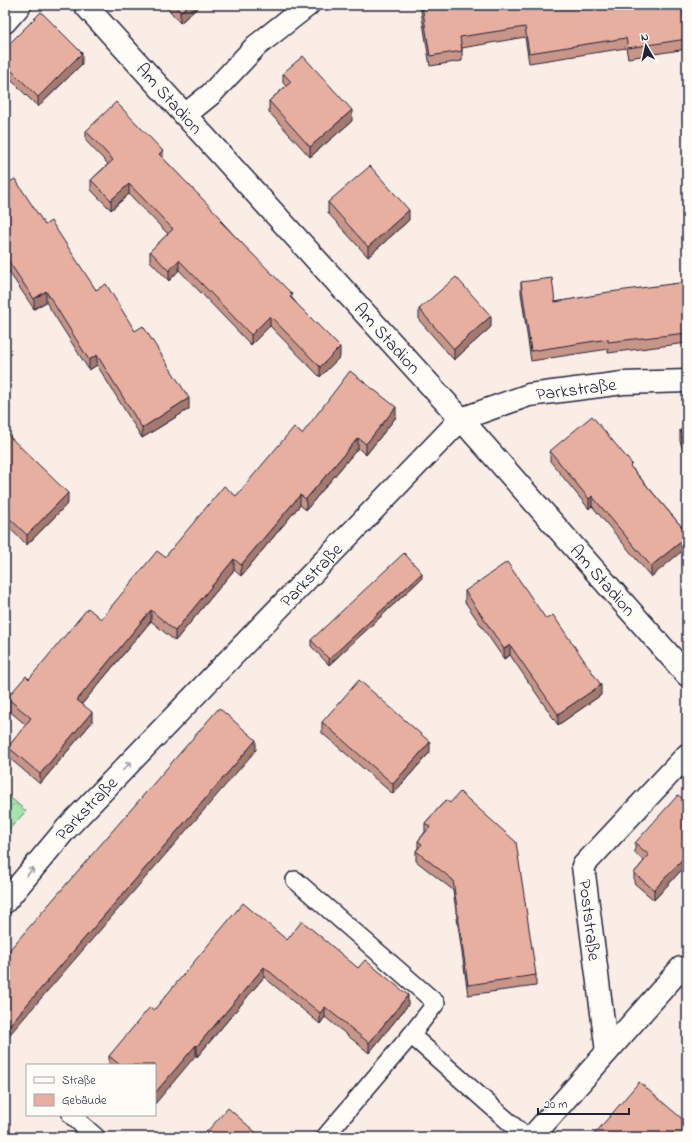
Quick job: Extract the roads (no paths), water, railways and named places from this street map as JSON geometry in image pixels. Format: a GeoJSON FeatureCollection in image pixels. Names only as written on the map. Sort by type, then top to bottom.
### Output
{"type":"FeatureCollection","features":[{"type":"Feature","properties":{"kind":"street"},"geometry":{"type":"LineString","coordinates":[[5,22],[20,5]]}},
{"type":"Feature","properties":{"kind":"street","name":"Am Stadion"},"geometry":{"type":"LineString","coordinates":[[85,5],[461,419],[687,675]]}},
{"type":"Feature","properties":{"kind":"street"},"geometry":{"type":"LineString","coordinates":[[185,115],[211,94],[256,46],[308,5]]}},
{"type":"Feature","properties":{"kind":"street","name":"Parkstraße"},"geometry":{"type":"LineString","coordinates":[[5,902],[66,829],[461,419],[529,395],[623,383],[687,381]]}},
{"type":"Feature","properties":{"kind":"street","name":"Poststraße"},"geometry":{"type":"LineString","coordinates":[[607,1052],[583,866],[687,755]]}},
{"type":"Feature","properties":{"kind":"street"},"geometry":{"type":"LineString","coordinates":[[532,1137],[681,968]]}},
{"type":"Feature","properties":{"kind":"lane"},"geometry":{"type":"LineString","coordinates":[[294,880],[436,1002],[411,1035],[325,1137]]}},
{"type":"Feature","properties":{"kind":"lane"},"geometry":{"type":"LineString","coordinates":[[411,1035],[526,1137]]}},
{"type":"Feature","properties":{"kind":"lane"},"geometry":{"type":"LineString","coordinates":[[72,1116],[96,1137]]}}]}
